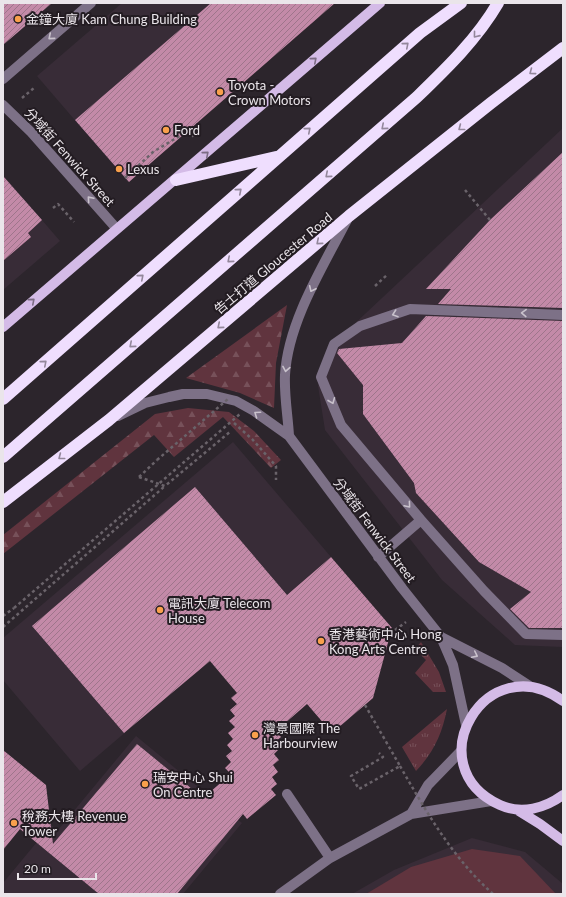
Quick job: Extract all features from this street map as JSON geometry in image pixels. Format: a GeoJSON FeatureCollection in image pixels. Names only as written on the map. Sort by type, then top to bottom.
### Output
{"type":"FeatureCollection","features":[{"type":"Feature","properties":{"kind":"highway"},"geometry":{"type":"LineString","coordinates":[[3,399],[420,33],[461,3]]}},
{"type":"Feature","properties":{"kind":"highway"},"geometry":{"type":"LineString","coordinates":[[3,457],[418,97],[446,69],[485,24],[498,3]]}},
{"type":"Feature","properties":{"kind":"highway","name":"告士打道 Gloucester Road"},"geometry":{"type":"LineString","coordinates":[[3,502],[109,420],[349,216],[563,48]]}},
{"type":"Feature","properties":{"kind":"highway"},"geometry":{"type":"LineString","coordinates":[[176,180],[279,156]]}},
{"type":"Feature","properties":{"kind":"main road"},"geometry":{"type":"LineString","coordinates":[[3,326],[116,228],[176,180],[380,3]]}},
{"type":"Feature","properties":{"kind":"main road"},"geometry":{"type":"LineString","coordinates":[[561,698],[544,690],[530,687],[517,687],[504,690],[491,696],[480,704],[466,725],[462,740],[461,752],[469,779],[479,791],[491,801],[506,808],[529,810],[542,807],[563,795]]}},
{"type":"Feature","properties":{"kind":"main road"},"geometry":{"type":"LineString","coordinates":[[517,810],[540,824],[563,841]]}},
{"type":"Feature","properties":{"kind":"street"},"geometry":{"type":"LineString","coordinates":[[3,79],[91,3]]}},
{"type":"Feature","properties":{"kind":"street","name":"分域街 Fenwick Street"},"geometry":{"type":"LineString","coordinates":[[3,105],[31,132],[116,228]]}},
{"type":"Feature","properties":{"kind":"street"},"geometry":{"type":"LineString","coordinates":[[289,436],[285,375],[293,331],[314,285],[349,216]]}},
{"type":"Feature","properties":{"kind":"street"},"geometry":{"type":"LineString","coordinates":[[563,315],[410,309],[360,326],[334,344],[322,377],[341,425],[421,520],[484,591],[526,634],[563,635]]}},
{"type":"Feature","properties":{"kind":"street","name":"分域街 Fenwick Street"},"geometry":{"type":"LineString","coordinates":[[109,420],[145,403],[163,398],[183,394],[206,394],[236,401],[254,411],[289,436],[378,557],[441,637],[453,666],[466,725]]}},
{"type":"Feature","properties":{"kind":"street"},"geometry":{"type":"LineString","coordinates":[[378,557],[421,520]]}},
{"type":"Feature","properties":{"kind":"street","name":"分域街 Fenwick Street"},"geometry":{"type":"LineString","coordinates":[[441,637],[502,668],[530,687]]}},
{"type":"Feature","properties":{"kind":"street"},"geometry":{"type":"LineString","coordinates":[[411,814],[428,786],[461,752]]}},
{"type":"Feature","properties":{"kind":"street"},"geometry":{"type":"LineString","coordinates":[[287,794],[330,858]]}},
{"type":"Feature","properties":{"kind":"street"},"geometry":{"type":"LineString","coordinates":[[280,894],[330,858],[411,814],[491,801]]}},
{"type":"Feature","properties":{"kind":"path"},"geometry":{"type":"LineString","coordinates":[[126,178],[153,152],[188,131]]}},
{"type":"Feature","properties":{"kind":"path"},"geometry":{"type":"LineString","coordinates":[[465,190],[490,220]]}},
{"type":"Feature","properties":{"kind":"path"},"geometry":{"type":"LineString","coordinates":[[53,208],[58,204],[74,222]]}},
{"type":"Feature","properties":{"kind":"path"},"geometry":{"type":"LineString","coordinates":[[375,286],[388,274]]}},
{"type":"Feature","properties":{"kind":"path"},"geometry":{"type":"LineString","coordinates":[[165,486],[138,477],[228,399]]}},
{"type":"Feature","properties":{"kind":"path"},"geometry":{"type":"LineString","coordinates":[[3,616],[240,414]]}},
{"type":"Feature","properties":{"kind":"path"},"geometry":{"type":"LineString","coordinates":[[232,421],[252,439],[276,466],[276,480]]}},
{"type":"Feature","properties":{"kind":"path"},"geometry":{"type":"LineString","coordinates":[[7,630],[3,627],[165,486],[231,431]]}},
{"type":"Feature","properties":{"kind":"path"},"geometry":{"type":"LineString","coordinates":[[364,705],[437,830],[472,875],[493,894]]}},
{"type":"Feature","properties":{"kind":"path"},"geometry":{"type":"LineString","coordinates":[[379,753],[383,757],[351,776],[359,790],[400,766]]}},
{"type":"Feature","properties":{"kind":"shaded area"},"geometry":{"type":"Polygon","coordinates":[[[122,3],[316,3],[324,12],[128,182],[37,76],[122,3]]]}},
{"type":"Feature","properties":{"kind":"shaded area"},"geometry":{"type":"Polygon","coordinates":[[[563,128],[563,647],[515,645],[442,580],[325,430],[318,386],[333,344],[563,128]]]}},
{"type":"Feature","properties":{"kind":"shaded area"},"geometry":{"type":"Polygon","coordinates":[[[3,175],[60,241],[3,290],[3,175]]]}},
{"type":"Feature","properties":{"kind":"shaded area","name":"電訊大廈 Telecom House"},"geometry":{"type":"Polygon","coordinates":[[[233,442],[331,557],[80,771],[3,680],[3,638],[233,442]]]}},
{"type":"Feature","properties":{"kind":"shaded area","name":"瑞安中心 Shui On Centre"},"geometry":{"type":"Polygon","coordinates":[[[136,736],[242,823],[183,894],[3,894],[3,883],[51,825],[58,830],[136,736]]]}},
{"type":"Feature","properties":{"kind":"shaded area"},"geometry":{"type":"Polygon","coordinates":[[[472,838],[525,852],[563,884],[563,894],[352,894],[394,870],[472,838]]]}},
{"type":"Feature","properties":{"kind":"green space"},"geometry":{"type":"Polygon","coordinates":[[[287,305],[276,363],[274,408],[240,393],[186,378],[287,305]]]}},
{"type":"Feature","properties":{"kind":"green space"},"geometry":{"type":"Polygon","coordinates":[[[188,408],[229,412],[254,431],[281,460],[271,468],[223,417],[174,457],[154,435],[3,554],[3,535],[155,414],[188,408]]]}},
{"type":"Feature","properties":{"kind":"green space"},"geometry":{"type":"Polygon","coordinates":[[[421,642],[439,672],[446,692],[433,692],[415,673],[426,660],[415,649],[421,642]]]}},
{"type":"Feature","properties":{"kind":"green space"},"geometry":{"type":"Polygon","coordinates":[[[447,709],[440,735],[428,757],[416,771],[402,747],[447,709]]]}},
{"type":"Feature","properties":{"kind":"green space"},"geometry":{"type":"Polygon","coordinates":[[[472,849],[520,856],[556,894],[366,894],[411,867],[472,849]]]}},
{"type":"Feature","properties":{"kind":"building","name":"金鐘大廈 Kam Chung Building"},"geometry":{"type":"Polygon","coordinates":[[[3,3],[52,3],[3,45],[3,3]]]}},
{"type":"Feature","properties":{"kind":"building"},"geometry":{"type":"Polygon","coordinates":[[[211,3],[335,3],[129,182],[75,120],[211,3]]]}},
{"type":"Feature","properties":{"kind":"building"},"geometry":{"type":"Polygon","coordinates":[[[563,152],[563,308],[438,304],[451,289],[426,289],[490,220],[563,152]]]}},
{"type":"Feature","properties":{"kind":"building"},"geometry":{"type":"Polygon","coordinates":[[[3,176],[42,220],[28,233],[31,237],[3,261],[3,176]]]}},
{"type":"Feature","properties":{"kind":"building"},"geometry":{"type":"Polygon","coordinates":[[[426,316],[563,321],[563,628],[529,628],[510,609],[531,592],[479,562],[416,493],[414,483],[363,414],[363,385],[337,353],[339,349],[402,343],[426,316]]]}},
{"type":"Feature","properties":{"kind":"building"},"geometry":{"type":"Polygon","coordinates":[[[195,487],[287,595],[331,557],[392,628],[373,698],[332,733],[307,704],[276,731],[281,737],[275,742],[280,748],[274,754],[279,760],[273,765],[278,772],[272,777],[277,784],[271,789],[276,795],[247,819],[243,814],[177,894],[99,894],[20,829],[3,850],[3,750],[46,785],[53,844],[137,744],[203,798],[231,774],[225,768],[231,762],[226,756],[232,751],[227,745],[233,739],[228,733],[235,727],[229,721],[235,716],[230,710],[237,704],[231,698],[237,693],[210,661],[124,733],[32,626],[195,487]]]}},
{"type":"Feature","properties":{"kind":"place","name":"金鐘大廈 Kam Chung Building"},"geometry":{"type":"Point","coordinates":[18,19]}},
{"type":"Feature","properties":{"kind":"place","name":"Toyota - Crown Motors"},"geometry":{"type":"Point","coordinates":[220,92]}},
{"type":"Feature","properties":{"kind":"place","name":"Ford"},"geometry":{"type":"Point","coordinates":[166,130]}},
{"type":"Feature","properties":{"kind":"place","name":"Lexus"},"geometry":{"type":"Point","coordinates":[119,169]}},
{"type":"Feature","properties":{"kind":"place","name":"電訊大廈 Telecom House"},"geometry":{"type":"Point","coordinates":[160,610]}},
{"type":"Feature","properties":{"kind":"place","name":"香港藝術中心 Hong Kong Arts Centre"},"geometry":{"type":"Point","coordinates":[321,641]}},
{"type":"Feature","properties":{"kind":"place","name":"灣景國際 The Harbourview"},"geometry":{"type":"Point","coordinates":[255,735]}},
{"type":"Feature","properties":{"kind":"place","name":"瑞安中心 Shui On Centre"},"geometry":{"type":"Point","coordinates":[145,784]}},
{"type":"Feature","properties":{"kind":"place","name":"稅務大樓 Revenue Tower"},"geometry":{"type":"Point","coordinates":[14,823]}}]}
